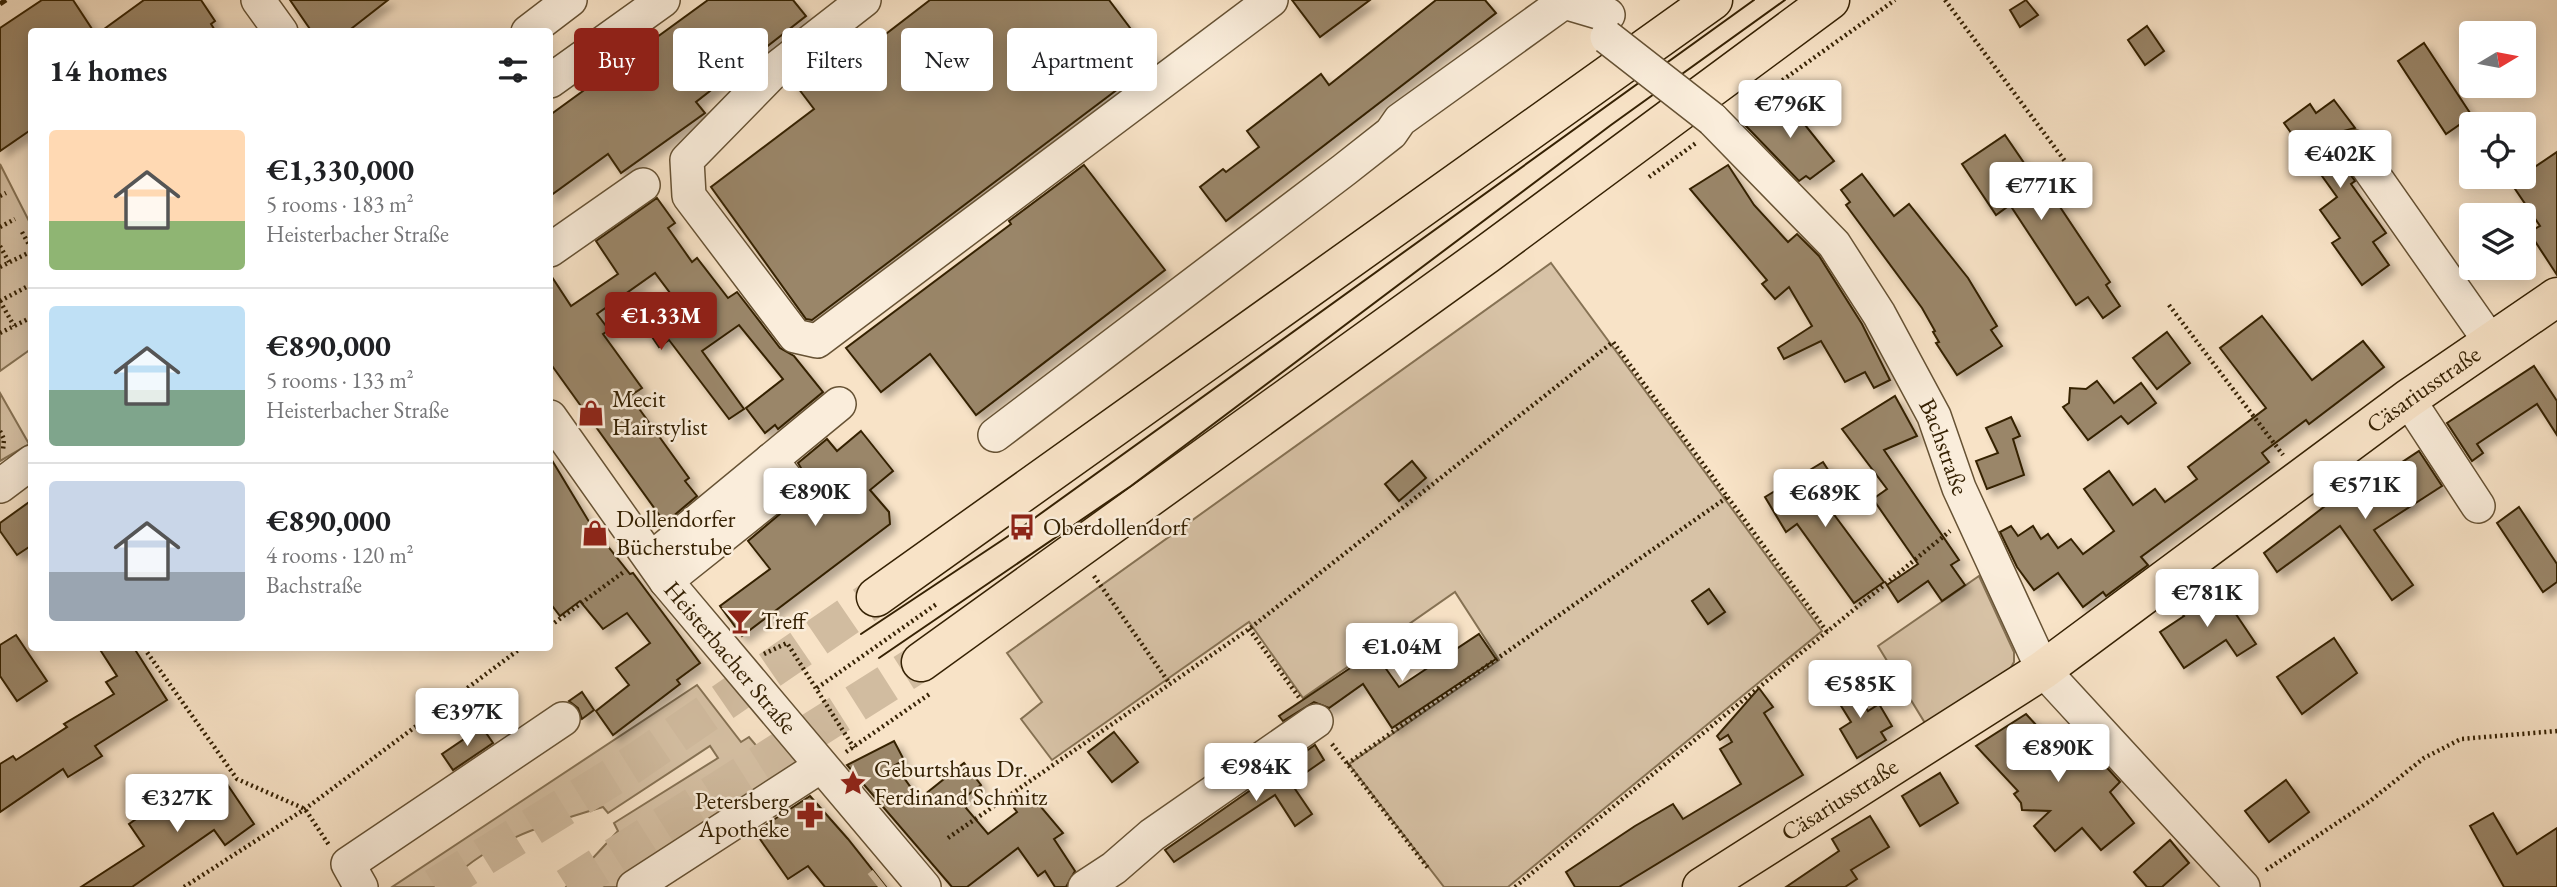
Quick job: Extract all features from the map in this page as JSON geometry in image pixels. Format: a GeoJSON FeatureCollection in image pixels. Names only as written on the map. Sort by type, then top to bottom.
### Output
{"type":"FeatureCollection","features":[{"type":"Feature","properties":{"kind":"main road"},"geometry":{"type":"LineString","coordinates":[[876,597],[1713,0]]}},
{"type":"Feature","properties":{"kind":"main road"},"geometry":{"type":"LineString","coordinates":[[921,662],[1476,262],[1830,0]]}},
{"type":"Feature","properties":{"kind":"main road","name":"Cäsariusstraße"},"geometry":{"type":"LineString","coordinates":[[1716,883],[2043,670],[2408,399],[2557,298]]}},
{"type":"Feature","properties":{"kind":"street"},"geometry":{"type":"LineString","coordinates":[[258,0],[278,28]]}},
{"type":"Feature","properties":{"kind":"street"},"geometry":{"type":"LineString","coordinates":[[533,28],[569,0]]}},
{"type":"Feature","properties":{"kind":"street"},"geometry":{"type":"LineString","coordinates":[[553,79],[663,0]]}},
{"type":"Feature","properties":{"kind":"street"},"geometry":{"type":"LineString","coordinates":[[864,0],[778,67],[687,160],[689,195],[795,335],[817,341],[1270,0]]}},
{"type":"Feature","properties":{"kind":"street"},"geometry":{"type":"LineString","coordinates":[[995,435],[1344,170],[1391,133],[1400,120],[1563,1],[1614,17]]}},
{"type":"Feature","properties":{"kind":"street","name":"Bachstraße"},"geometry":{"type":"LineString","coordinates":[[1614,17],[1834,244],[1872,302],[1934,416],[1971,515],[2043,670],[2242,886]]}},
{"type":"Feature","properties":{"kind":"street"},"geometry":{"type":"LineString","coordinates":[[2354,147],[2490,341]]}},
{"type":"Feature","properties":{"kind":"street"},"geometry":{"type":"LineString","coordinates":[[553,248],[643,185]]}},
{"type":"Feature","properties":{"kind":"street"},"geometry":{"type":"LineString","coordinates":[[2408,399],[2478,506]]}},
{"type":"Feature","properties":{"kind":"street"},"geometry":{"type":"LineString","coordinates":[[655,565],[771,460],[839,404]]}},
{"type":"Feature","properties":{"kind":"street","name":"Heisterbacher Straße"},"geometry":{"type":"LineString","coordinates":[[553,420],[655,565],[821,766],[905,879]]}},
{"type":"Feature","properties":{"kind":"street"},"geometry":{"type":"LineString","coordinates":[[0,485],[17,457]]}},
{"type":"Feature","properties":{"kind":"street"},"geometry":{"type":"LineString","coordinates":[[355,876],[563,719]]}},
{"type":"Feature","properties":{"kind":"street"},"geometry":{"type":"LineString","coordinates":[[1085,887],[1114,868],[1152,835],[1316,721]]}},
{"type":"Feature","properties":{"kind":"street"},"geometry":{"type":"LineString","coordinates":[[634,887],[821,766]]}},
{"type":"Feature","properties":{"kind":"path"},"geometry":{"type":"LineString","coordinates":[[1715,122],[1895,0]]}},
{"type":"Feature","properties":{"kind":"path"},"geometry":{"type":"LineString","coordinates":[[1945,0],[2076,176]]}},
{"type":"Feature","properties":{"kind":"path"},"geometry":{"type":"LineString","coordinates":[[0,227],[15,219]]}},
{"type":"Feature","properties":{"kind":"path"},"geometry":{"type":"LineString","coordinates":[[22,232],[28,243]]}},
{"type":"Feature","properties":{"kind":"path"},"geometry":{"type":"LineString","coordinates":[[0,246],[9,262]]}},
{"type":"Feature","properties":{"kind":"path"},"geometry":{"type":"LineString","coordinates":[[0,267],[28,252]]}},
{"type":"Feature","properties":{"kind":"path"},"geometry":{"type":"LineString","coordinates":[[14,326],[0,301],[28,286]]}},
{"type":"Feature","properties":{"kind":"path"},"geometry":{"type":"LineString","coordinates":[[2169,305],[2301,478]]}},
{"type":"Feature","properties":{"kind":"path"},"geometry":{"type":"LineString","coordinates":[[0,334],[28,319]]}},
{"type":"Feature","properties":{"kind":"path"},"geometry":{"type":"LineString","coordinates":[[948,838],[1249,629],[1614,342],[1828,634]]}},
{"type":"Feature","properties":{"kind":"path"},"geometry":{"type":"LineString","coordinates":[[0,431],[17,457]]}},
{"type":"Feature","properties":{"kind":"path"},"geometry":{"type":"LineString","coordinates":[[1347,764],[1729,496]]}},
{"type":"Feature","properties":{"kind":"path"},"geometry":{"type":"LineString","coordinates":[[1515,887],[1828,634],[1919,554],[1971,515]]}},
{"type":"Feature","properties":{"kind":"path"},"geometry":{"type":"LineString","coordinates":[[553,624],[655,565]]}},
{"type":"Feature","properties":{"kind":"path"},"geometry":{"type":"LineString","coordinates":[[1093,575],[1170,684]]}},
{"type":"Feature","properties":{"kind":"path"},"geometry":{"type":"LineString","coordinates":[[817,688],[937,603]]}},
{"type":"Feature","properties":{"kind":"path"},"geometry":{"type":"LineString","coordinates":[[1249,629],[1347,764],[1428,868]]}},
{"type":"Feature","properties":{"kind":"path"},"geometry":{"type":"LineString","coordinates":[[760,656],[787,643],[853,748]]}},
{"type":"Feature","properties":{"kind":"path"},"geometry":{"type":"LineString","coordinates":[[146,651],[237,779],[305,808],[339,859],[355,876]]}},
{"type":"Feature","properties":{"kind":"path"},"geometry":{"type":"LineString","coordinates":[[184,887],[305,808],[517,651]]}},
{"type":"Feature","properties":{"kind":"path"},"geometry":{"type":"LineString","coordinates":[[2242,886],[2370,801],[2424,758],[2461,739],[2557,731]]}},
{"type":"Feature","properties":{"kind":"shaded area"},"geometry":{"type":"Polygon","coordinates":[[[0,164],[28,219],[28,351],[0,371],[0,164]]]}},
{"type":"Feature","properties":{"kind":"shaded area"},"geometry":{"type":"Polygon","coordinates":[[[1551,263],[1822,631],[1508,887],[1444,887],[1349,764],[1499,660],[1455,592],[1303,698],[1249,622],[1052,760],[1021,719],[1042,702],[1007,653],[1551,263]]]}},
{"type":"Feature","properties":{"kind":"shaded area"},"geometry":{"type":"Polygon","coordinates":[[[0,393],[28,445],[0,461],[0,393]]]}},
{"type":"Feature","properties":{"kind":"shaded area"},"geometry":{"type":"Polygon","coordinates":[[[1979,576],[2014,652],[2014,662],[2009,671],[1925,723],[1878,646],[1979,576]]]}},
{"type":"Feature","properties":{"kind":"shaded area"},"geometry":{"type":"Polygon","coordinates":[[[697,685],[741,742],[749,737],[776,769],[770,773],[779,789],[622,887],[566,887],[618,831],[614,823],[718,758],[710,746],[608,813],[603,807],[518,836],[479,857],[444,887],[392,887],[697,685]]]}},
{"type":"Feature","properties":{"kind":"building"},"geometry":{"type":"Polygon","coordinates":[[[42,0],[73,0],[91,28],[28,28],[28,132],[0,151],[0,28],[42,0]]]}},
{"type":"Feature","properties":{"kind":"building"},"geometry":{"type":"Polygon","coordinates":[[[144,0],[201,0],[215,21],[211,24],[214,28],[106,28],[144,0]]]}},
{"type":"Feature","properties":{"kind":"building"},"geometry":{"type":"Polygon","coordinates":[[[290,0],[388,0],[352,28],[309,28],[290,0]]]}},
{"type":"Feature","properties":{"kind":"building"},"geometry":{"type":"Polygon","coordinates":[[[708,0],[793,0],[806,16],[791,28],[782,28],[782,35],[768,46],[768,28],[673,28],[673,91],[710,91],[696,102],[705,113],[621,173],[608,154],[553,194],[553,113],[583,91],[659,91],[659,36],[708,0]]]}},
{"type":"Feature","properties":{"kind":"building"},"geometry":{"type":"Polygon","coordinates":[[[930,0],[1109,0],[1130,28],[1007,28],[1007,91],[1115,91],[812,320],[806,319],[711,187],[814,109],[800,91],[887,91],[887,33],[930,0]]]}},
{"type":"Feature","properties":{"kind":"building"},"geometry":{"type":"Polygon","coordinates":[[[1292,0],[1370,0],[1320,37],[1292,0]]]}},
{"type":"Feature","properties":{"kind":"building"},"geometry":{"type":"Polygon","coordinates":[[[1436,0],[1485,0],[1496,13],[1226,221],[1200,187],[1223,169],[1226,172],[1259,147],[1247,131],[1321,74],[1329,85],[1436,0]]]}},
{"type":"Feature","properties":{"kind":"building"},"geometry":{"type":"Polygon","coordinates":[[[2026,0],[2038,15],[2020,27],[2010,10],[2026,0]]]}},
{"type":"Feature","properties":{"kind":"building"},"geometry":{"type":"Polygon","coordinates":[[[2147,26],[2164,51],[2145,65],[2128,40],[2147,26]]]}},
{"type":"Feature","properties":{"kind":"building"},"geometry":{"type":"Polygon","coordinates":[[[2424,43],[2469,112],[2459,112],[2459,125],[2446,134],[2398,61],[2424,43]]]}},
{"type":"Feature","properties":{"kind":"building"},"geometry":{"type":"Polygon","coordinates":[[[1781,95],[1834,161],[1810,179],[1806,176],[1799,181],[1745,125],[1781,95]]]}},
{"type":"Feature","properties":{"kind":"building"},"geometry":{"type":"Polygon","coordinates":[[[2334,100],[2355,128],[2344,131],[2337,138],[2335,148],[2338,157],[2355,181],[2351,184],[2386,233],[2373,242],[2389,265],[2362,285],[2332,243],[2340,238],[2320,210],[2337,197],[2284,123],[2310,104],[2316,113],[2334,100]]]}},
{"type":"Feature","properties":{"kind":"building"},"geometry":{"type":"Polygon","coordinates":[[[2005,135],[2052,204],[2056,201],[2110,282],[2106,285],[2120,306],[2103,318],[2088,297],[2076,305],[2010,205],[1996,215],[1962,164],[2005,135]]]}},
{"type":"Feature","properties":{"kind":"building"},"geometry":{"type":"Polygon","coordinates":[[[2557,152],[2557,275],[2536,243],[2536,228],[2540,226],[2536,220],[2536,203],[2524,203],[2515,189],[2536,189],[2536,166],[2557,152]]]}},
{"type":"Feature","properties":{"kind":"building"},"geometry":{"type":"Polygon","coordinates":[[[1084,165],[1165,270],[976,415],[930,354],[881,392],[846,348],[1011,224],[1009,221],[1084,165]]]}},
{"type":"Feature","properties":{"kind":"building"},"geometry":{"type":"Polygon","coordinates":[[[1728,165],[1754,205],[1788,242],[1797,234],[1819,256],[1862,324],[1890,380],[1874,388],[1865,372],[1845,382],[1821,341],[1784,359],[1778,348],[1812,326],[1789,287],[1775,299],[1762,284],[1767,280],[1690,189],[1728,165]]]}},
{"type":"Feature","properties":{"kind":"building"},"geometry":{"type":"Polygon","coordinates":[[[1862,174],[1894,216],[1909,204],[1968,278],[1997,326],[1991,330],[2002,346],[1957,375],[1936,343],[1939,342],[1933,332],[1935,331],[1922,308],[1846,205],[1850,202],[1841,190],[1862,174]]]}},
{"type":"Feature","properties":{"kind":"building"},"geometry":{"type":"Polygon","coordinates":[[[657,198],[675,223],[668,228],[692,262],[697,258],[728,298],[737,292],[780,348],[794,356],[823,392],[778,429],[775,425],[765,433],[746,408],[783,379],[739,325],[702,351],[744,409],[729,419],[669,340],[659,347],[646,328],[679,305],[655,273],[597,314],[609,330],[603,334],[642,388],[630,396],[689,478],[685,481],[697,496],[665,523],[553,367],[553,279],[571,306],[618,274],[596,241],[657,198]]]}},
{"type":"Feature","properties":{"kind":"building"},"geometry":{"type":"Polygon","coordinates":[[[2262,316],[2312,380],[2363,341],[2384,367],[2309,424],[2306,420],[2262,453],[2269,462],[2141,557],[2148,565],[2106,596],[2103,592],[2083,607],[2058,573],[2034,590],[2017,567],[2000,532],[2011,526],[2018,536],[2033,526],[2041,539],[2048,534],[2058,548],[2071,539],[2083,554],[2114,531],[2084,489],[2109,471],[2133,505],[2155,489],[2165,502],[2197,479],[2188,467],[2266,408],[2220,348],[2262,316]]]}},
{"type":"Feature","properties":{"kind":"building"},"geometry":{"type":"Polygon","coordinates":[[[2167,332],[2190,363],[2157,389],[2133,358],[2167,332]]]}},
{"type":"Feature","properties":{"kind":"building"},"geometry":{"type":"Polygon","coordinates":[[[2534,366],[2557,401],[2557,435],[2537,404],[2477,444],[2483,453],[2472,461],[2447,423],[2534,366]]]}},
{"type":"Feature","properties":{"kind":"building"},"geometry":{"type":"Polygon","coordinates":[[[2097,381],[2114,403],[2141,383],[2156,403],[2128,424],[2121,416],[2088,440],[2063,407],[2069,403],[2070,388],[2086,389],[2097,381]]]}},
{"type":"Feature","properties":{"kind":"building"},"geometry":{"type":"Polygon","coordinates":[[[1895,396],[1917,436],[1884,450],[1959,560],[1951,565],[1965,585],[1942,601],[1928,581],[1898,602],[1887,585],[1918,564],[1873,499],[1887,489],[1842,429],[1895,396]]]}},
{"type":"Feature","properties":{"kind":"building"},"geometry":{"type":"Polygon","coordinates":[[[2011,417],[2020,436],[2013,439],[2024,475],[1987,489],[1976,461],[1998,453],[1986,428],[2011,417]]]}},
{"type":"Feature","properties":{"kind":"building"},"geometry":{"type":"Polygon","coordinates":[[[861,431],[893,471],[870,490],[889,512],[890,524],[742,636],[720,606],[770,569],[748,541],[807,491],[808,480],[798,463],[827,439],[837,451],[861,431]]]}},
{"type":"Feature","properties":{"kind":"building"},"geometry":{"type":"Polygon","coordinates":[[[2419,451],[2442,486],[2374,530],[2413,585],[2392,600],[2340,526],[2277,572],[2264,553],[2342,493],[2346,499],[2419,451]]]}},
{"type":"Feature","properties":{"kind":"building"},"geometry":{"type":"Polygon","coordinates":[[[1412,461],[1426,478],[1399,501],[1385,484],[1412,461]]]}},
{"type":"Feature","properties":{"kind":"building"},"geometry":{"type":"Polygon","coordinates":[[[553,462],[591,525],[630,574],[633,573],[700,663],[677,680],[680,684],[613,735],[596,711],[629,685],[616,668],[650,643],[627,613],[603,629],[580,601],[560,616],[553,607],[553,462]]]}},
{"type":"Feature","properties":{"kind":"building"},"geometry":{"type":"Polygon","coordinates":[[[1823,462],[1841,490],[1824,501],[1884,582],[1854,603],[1797,524],[1786,532],[1765,497],[1823,462]]]}},
{"type":"Feature","properties":{"kind":"building"},"geometry":{"type":"Polygon","coordinates":[[[28,503],[28,548],[17,555],[0,531],[0,523],[28,503]]]}},
{"type":"Feature","properties":{"kind":"building"},"geometry":{"type":"Polygon","coordinates":[[[2519,507],[2557,564],[2557,582],[2543,592],[2497,523],[2519,507]]]}},
{"type":"Feature","properties":{"kind":"building"},"geometry":{"type":"Polygon","coordinates":[[[2217,586],[2256,644],[2237,656],[2226,640],[2184,668],[2160,632],[2184,616],[2180,611],[2217,586]]]}},
{"type":"Feature","properties":{"kind":"building"},"geometry":{"type":"Polygon","coordinates":[[[1709,589],[1725,612],[1708,624],[1692,601],[1709,589]]]}},
{"type":"Feature","properties":{"kind":"building"},"geometry":{"type":"Polygon","coordinates":[[[1479,634],[1496,659],[1392,728],[1363,684],[1329,708],[1314,702],[1283,721],[1279,716],[1374,652],[1399,687],[1479,634]]]}},
{"type":"Feature","properties":{"kind":"building"},"geometry":{"type":"Polygon","coordinates":[[[16,635],[47,681],[17,701],[0,676],[0,645],[16,635]]]}},
{"type":"Feature","properties":{"kind":"building"},"geometry":{"type":"Polygon","coordinates":[[[2334,638],[2357,673],[2302,714],[2277,677],[2334,638]]]}},
{"type":"Feature","properties":{"kind":"building"},"geometry":{"type":"Polygon","coordinates":[[[101,651],[136,651],[167,700],[95,746],[102,756],[68,777],[63,769],[0,812],[0,764],[13,756],[16,760],[67,727],[64,724],[114,694],[106,682],[117,676],[101,651]]]}},
{"type":"Feature","properties":{"kind":"building"},"geometry":{"type":"Polygon","coordinates":[[[1847,678],[1868,711],[1879,704],[1892,726],[1881,732],[1886,740],[1857,758],[1840,729],[1851,722],[1830,688],[1847,678]]]}},
{"type":"Feature","properties":{"kind":"building"},"geometry":{"type":"Polygon","coordinates":[[[1759,688],[1773,707],[1764,713],[1803,775],[1619,887],[1575,887],[1566,872],[1635,826],[1673,804],[1683,819],[1741,784],[1720,749],[1732,742],[1728,735],[1720,740],[1717,736],[1759,688]]]}},
{"type":"Feature","properties":{"kind":"building"},"geometry":{"type":"Polygon","coordinates":[[[582,692],[594,710],[582,719],[578,708],[569,701],[582,692]]]}},
{"type":"Feature","properties":{"kind":"building"},"geometry":{"type":"Polygon","coordinates":[[[2026,714],[2060,751],[2077,735],[2120,782],[2110,792],[2134,823],[2101,850],[2082,828],[2055,851],[2034,826],[2050,811],[2022,810],[2021,803],[2014,794],[2018,791],[1976,746],[2026,714]]]}},
{"type":"Feature","properties":{"kind":"building"},"geometry":{"type":"Polygon","coordinates":[[[482,727],[493,743],[453,770],[442,754],[482,727]]]}},
{"type":"Feature","properties":{"kind":"building"},"geometry":{"type":"Polygon","coordinates":[[[1114,732],[1138,762],[1112,782],[1088,752],[1114,732]]]}},
{"type":"Feature","properties":{"kind":"building"},"geometry":{"type":"Polygon","coordinates":[[[894,741],[904,760],[895,765],[919,799],[964,763],[981,785],[960,801],[988,834],[1017,812],[1014,808],[1031,795],[1063,833],[1054,839],[1075,871],[1066,887],[1055,887],[1045,871],[1038,876],[1018,848],[967,887],[952,887],[847,765],[894,741]]]}},
{"type":"Feature","properties":{"kind":"building"},"geometry":{"type":"Polygon","coordinates":[[[1315,745],[1324,760],[1291,783],[1312,814],[1295,826],[1275,795],[1174,862],[1165,850],[1315,745]]]}},
{"type":"Feature","properties":{"kind":"building"},"geometry":{"type":"Polygon","coordinates":[[[1940,773],[1958,803],[1920,826],[1902,796],[1940,773]]]}},
{"type":"Feature","properties":{"kind":"building"},"geometry":{"type":"Polygon","coordinates":[[[223,778],[254,824],[225,845],[214,830],[132,887],[81,887],[144,846],[129,824],[162,801],[171,814],[223,778]]]}},
{"type":"Feature","properties":{"kind":"building"},"geometry":{"type":"Polygon","coordinates":[[[2286,780],[2309,812],[2269,842],[2245,811],[2286,780]]]}},
{"type":"Feature","properties":{"kind":"building"},"geometry":{"type":"Polygon","coordinates":[[[810,796],[886,887],[825,887],[808,866],[788,879],[755,832],[810,796]]]}},
{"type":"Feature","properties":{"kind":"building"},"geometry":{"type":"Polygon","coordinates":[[[2493,813],[2517,854],[2557,828],[2557,887],[2504,887],[2470,826],[2493,813]]]}},
{"type":"Feature","properties":{"kind":"building"},"geometry":{"type":"Polygon","coordinates":[[[1870,816],[1889,847],[1851,870],[1857,879],[1845,887],[1786,887],[1839,851],[1832,839],[1870,816]]]}},
{"type":"Feature","properties":{"kind":"building"},"geometry":{"type":"Polygon","coordinates":[[[2170,840],[2189,863],[2162,887],[2147,887],[2134,872],[2170,840]]]}},
{"type":"Feature","properties":{"kind":"tunnel"},"geometry":{"type":"LineString","coordinates":[[435,887],[630,766],[876,597]]}},
{"type":"Feature","properties":{"kind":"tunnel"},"geometry":{"type":"LineString","coordinates":[[567,887],[921,662]]}},
{"type":"Feature","properties":{"kind":"tunnel"},"geometry":{"type":"LineString","coordinates":[[878,887],[883,883]]}},
{"type":"Feature","properties":{"kind":"tram line"},"geometry":{"type":"LineString","coordinates":[[861,634],[1022,527],[1754,0]]}},
{"type":"Feature","properties":{"kind":"tram line"},"geometry":{"type":"LineString","coordinates":[[879,658],[1131,486],[1611,125],[1785,0]]}},
{"type":"Feature","properties":{"kind":"railway"},"geometry":{"type":"LineString","coordinates":[[0,4],[6,0]]}},
{"type":"Feature","properties":{"kind":"place","name":"Mecit Hairstylist"},"geometry":{"type":"Point","coordinates":[591,413]}},
{"type":"Feature","properties":{"kind":"place","name":"Oberdollendorf"},"geometry":{"type":"Point","coordinates":[1022,527]}},
{"type":"Feature","properties":{"kind":"place","name":"Dollendorfer Bücherstube"},"geometry":{"type":"Point","coordinates":[595,533]}},
{"type":"Feature","properties":{"kind":"place","name":"Treff"},"geometry":{"type":"Point","coordinates":[740,621]}},
{"type":"Feature","properties":{"kind":"place","name":"Geburtshaus Dr. Ferdinand Schmitz"},"geometry":{"type":"Point","coordinates":[853,783]}},
{"type":"Feature","properties":{"kind":"place","name":"Petersberg Apotheke"},"geometry":{"type":"Point","coordinates":[810,815]}}]}
